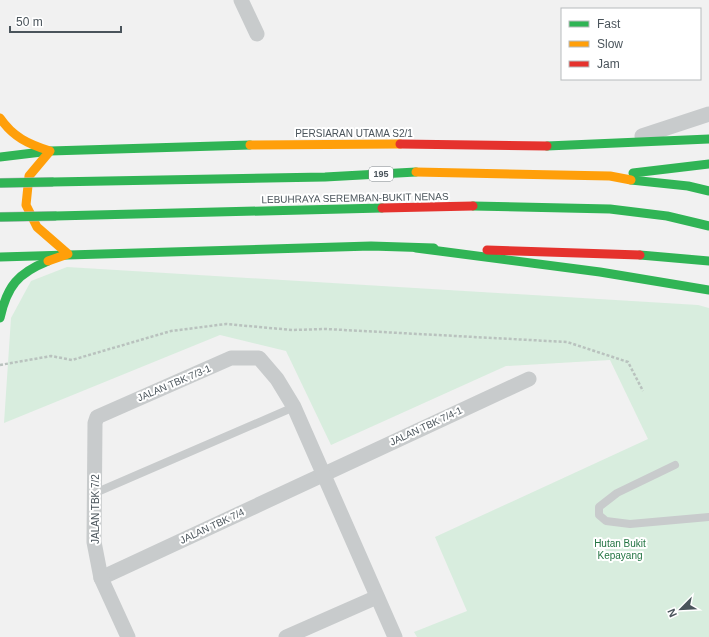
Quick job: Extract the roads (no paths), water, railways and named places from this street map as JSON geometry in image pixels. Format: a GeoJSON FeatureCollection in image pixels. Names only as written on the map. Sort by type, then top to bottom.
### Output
{"type":"FeatureCollection","features":[{"type":"Feature","properties":{"kind":"main road"},"geometry":{"type":"LineString","coordinates":[[0,118],[5,126],[24,143],[50,151],[29,176],[26,205],[37,227],[68,254]]}},
{"type":"Feature","properties":{"kind":"main road","name":"PERSIARAN UTAMA S2/1"},"geometry":{"type":"LineString","coordinates":[[0,157],[50,151],[177,146],[351,143],[534,146],[709,138]]}},
{"type":"Feature","properties":{"kind":"main road"},"geometry":{"type":"LineString","coordinates":[[610,176],[709,164]]}},
{"type":"Feature","properties":{"kind":"main road","name":"195"},"geometry":{"type":"LineString","coordinates":[[0,184],[325,177],[408,172],[610,176],[652,183],[688,186],[709,191]]}},
{"type":"Feature","properties":{"kind":"main road","name":"LEBUHRAYA SEREMBAN-BUKIT NENAS"},"geometry":{"type":"LineString","coordinates":[[0,217],[478,207],[610,209],[667,216],[709,226]]}},
{"type":"Feature","properties":{"kind":"main road"},"geometry":{"type":"LineString","coordinates":[[0,257],[371,246],[610,253],[709,261]]}},
{"type":"Feature","properties":{"kind":"main road"},"geometry":{"type":"LineString","coordinates":[[416,248],[515,262],[642,277],[709,290]]}},
{"type":"Feature","properties":{"kind":"main road"},"geometry":{"type":"LineString","coordinates":[[0,318],[2,307],[11,285],[28,269],[68,254]]}},
{"type":"Feature","properties":{"kind":"street"},"geometry":{"type":"LineString","coordinates":[[241,0],[256,34]]}},
{"type":"Feature","properties":{"kind":"street"},"geometry":{"type":"LineString","coordinates":[[625,141],[709,114]]}},
{"type":"Feature","properties":{"kind":"street","name":"JALAN TBK 7/3-1"},"geometry":{"type":"LineString","coordinates":[[95,423],[97,417],[104,413],[231,358],[259,358],[278,379],[294,407]]}},
{"type":"Feature","properties":{"kind":"street","name":"JALAN TBK 7/4-1"},"geometry":{"type":"LineString","coordinates":[[322,474],[529,379]]}},
{"type":"Feature","properties":{"kind":"street"},"geometry":{"type":"LineString","coordinates":[[294,407],[322,474],[395,637]]}},
{"type":"Feature","properties":{"kind":"street","name":"JALAN TBK 7/2"},"geometry":{"type":"LineString","coordinates":[[95,423],[94,542],[101,578],[128,637]]}},
{"type":"Feature","properties":{"kind":"street","name":"JALAN TBK 7/4"},"geometry":{"type":"LineString","coordinates":[[101,578],[322,474]]}},
{"type":"Feature","properties":{"kind":"street"},"geometry":{"type":"LineString","coordinates":[[286,637],[309,632],[378,598]]}},
{"type":"Feature","properties":{"kind":"lane"},"geometry":{"type":"LineString","coordinates":[[95,493],[294,407]]}},
{"type":"Feature","properties":{"kind":"lane"},"geometry":{"type":"LineString","coordinates":[[675,465],[617,493],[599,507],[599,515],[606,521],[630,524],[709,517]]}},
{"type":"Feature","properties":{"kind":"park label","name":"Hutan Bukit Kepayang"},"geometry":{"type":"Point","coordinates":[620,548]}}]}
